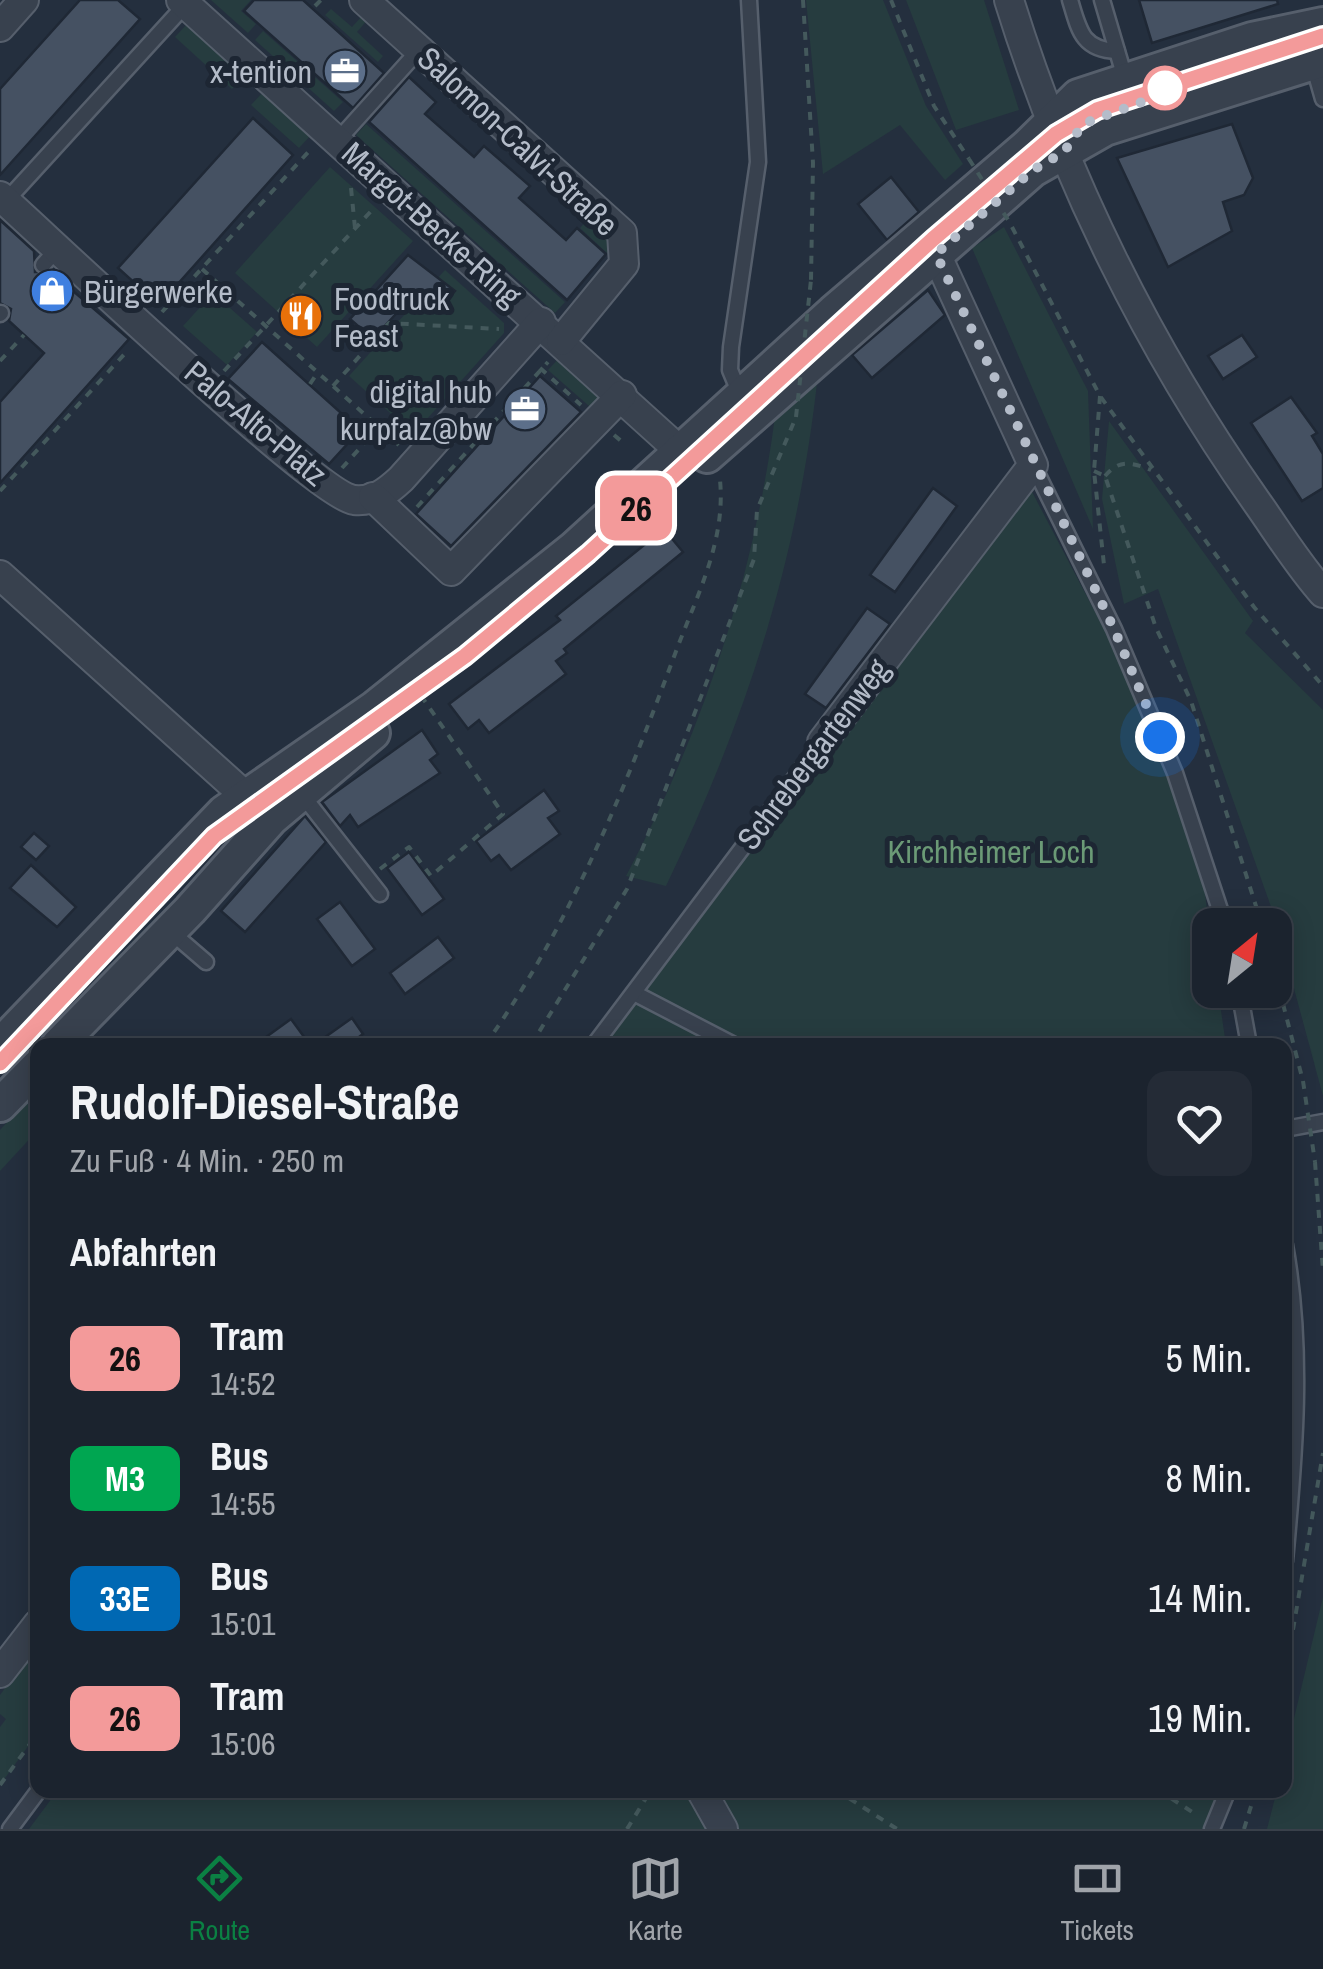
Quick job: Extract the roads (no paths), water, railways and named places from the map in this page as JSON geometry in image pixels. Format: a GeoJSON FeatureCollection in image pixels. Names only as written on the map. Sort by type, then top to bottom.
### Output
{"type":"FeatureCollection","features":[{"type":"Feature","properties":{"kind":"street"},"geometry":{"type":"LineString","coordinates":[[0,27],[24,0]]}},
{"type":"Feature","properties":{"kind":"street","name":"Salomon-Calvi-Straße"},"geometry":{"type":"LineString","coordinates":[[364,0],[622,234],[624,264],[556,335]]}},
{"type":"Feature","properties":{"kind":"street"},"geometry":{"type":"LineString","coordinates":[[1008,0],[1026,60],[1068,130],[1143,320],[1202,424],[1319,582]]}},
{"type":"Feature","properties":{"kind":"street","name":"Margot-Becke-Ring"},"geometry":{"type":"LineString","coordinates":[[185,1],[622,395],[696,451]]}},
{"type":"Feature","properties":{"kind":"street"},"geometry":{"type":"LineString","coordinates":[[69,1038],[170,930],[259,808],[936,254],[1033,170],[1068,130],[1078,96],[1121,65],[1323,24]]}},
{"type":"Feature","properties":{"kind":"street"},"geometry":{"type":"LineString","coordinates":[[0,1044],[192,843],[299,791],[595,556],[696,451],[741,394],[1068,130],[1105,129],[1320,55]]}},
{"type":"Feature","properties":{"kind":"street","name":"Palo-Alto-Platz"},"geometry":{"type":"LineString","coordinates":[[4,204],[50,256],[147,329],[327,484],[355,500],[372,497]]}},
{"type":"Feature","properties":{"kind":"street"},"geometry":{"type":"LineString","coordinates":[[936,254],[1033,465]]}},
{"type":"Feature","properties":{"kind":"street"},"geometry":{"type":"LineString","coordinates":[[372,497],[384,495],[518,348],[556,335]]}},
{"type":"Feature","properties":{"kind":"street"},"geometry":{"type":"LineString","coordinates":[[372,497],[451,571],[622,395]]}},
{"type":"Feature","properties":{"kind":"street","name":"Schrebergartenweg"},"geometry":{"type":"LineString","coordinates":[[822,742],[1033,465]]}},
{"type":"Feature","properties":{"kind":"street"},"geometry":{"type":"LineString","coordinates":[[0,575],[259,808]]}},
{"type":"Feature","properties":{"kind":"street"},"geometry":{"type":"LineString","coordinates":[[0,1105],[30,1074]]}},
{"type":"Feature","properties":{"kind":"street"},"geometry":{"type":"LineString","coordinates":[[0,1673],[30,1634]]}},
{"type":"Feature","properties":{"kind":"street"},"geometry":{"type":"LineString","coordinates":[[706,1798],[723,1829]]}},
{"type":"Feature","properties":{"kind":"lane"},"geometry":{"type":"LineString","coordinates":[[741,394],[730,370],[731,347],[758,162],[749,0]]}},
{"type":"Feature","properties":{"kind":"lane"},"geometry":{"type":"LineString","coordinates":[[1070,0],[1082,40],[1121,65]]}},
{"type":"Feature","properties":{"kind":"lane"},"geometry":{"type":"LineString","coordinates":[[1102,0],[1121,65]]}},
{"type":"Feature","properties":{"kind":"lane"},"geometry":{"type":"LineString","coordinates":[[4,204],[185,1]]}},
{"type":"Feature","properties":{"kind":"lane"},"geometry":{"type":"LineString","coordinates":[[332,135],[419,50]]}},
{"type":"Feature","properties":{"kind":"lane"},"geometry":{"type":"LineString","coordinates":[[1320,55],[1323,99]]}},
{"type":"Feature","properties":{"kind":"lane"},"geometry":{"type":"LineString","coordinates":[[1033,465],[1114,629],[1176,773],[1220,908]]}},
{"type":"Feature","properties":{"kind":"lane","name":"Schrebergartenweg"},"geometry":{"type":"LineString","coordinates":[[599,1038],[822,742]]}},
{"type":"Feature","properties":{"kind":"lane"},"geometry":{"type":"LineString","coordinates":[[299,791],[380,894]]}},
{"type":"Feature","properties":{"kind":"lane"},"geometry":{"type":"LineString","coordinates":[[170,930],[206,962]]}},
{"type":"Feature","properties":{"kind":"lane"},"geometry":{"type":"LineString","coordinates":[[634,992],[721,1038]]}},
{"type":"Feature","properties":{"kind":"lane"},"geometry":{"type":"LineString","coordinates":[[1242,1008],[1248,1038]]}},
{"type":"Feature","properties":{"kind":"lane"},"geometry":{"type":"LineString","coordinates":[[1292,1128],[1323,1122]]}},
{"type":"Feature","properties":{"kind":"lane"},"geometry":{"type":"LineString","coordinates":[[1292,1283],[1297,1310],[1297,1410],[1292,1473]]}},
{"type":"Feature","properties":{"kind":"lane"},"geometry":{"type":"LineString","coordinates":[[10,1829],[33,1798]]}},
{"type":"Feature","properties":{"kind":"lane"},"geometry":{"type":"LineString","coordinates":[[1213,1827],[1225,1798]]}},
{"type":"Feature","properties":{"kind":"tram line"},"geometry":{"type":"LineString","coordinates":[[0,1063],[197,851],[232,820],[465,655],[588,553],[933,239],[1057,134],[1097,109],[1323,35]]}},
{"type":"Feature","properties":{"kind":"tram line","name":"26"},"geometry":{"type":"LineString","coordinates":[[0,1063],[197,851],[232,820],[465,656],[588,554],[933,239],[1056,134],[1097,110],[1323,36]]}},
{"type":"Feature","properties":{"kind":"place","name":"x-tention"},"geometry":{"type":"Point","coordinates":[345,71]}},
{"type":"Feature","properties":{"kind":"place","name":"Bürgerwerke"},"geometry":{"type":"Point","coordinates":[52,291]}},
{"type":"Feature","properties":{"kind":"place","name":"Foodtruck Feast"},"geometry":{"type":"Point","coordinates":[301,316]}},
{"type":"Feature","properties":{"kind":"place","name":"digital hub kurpfalz@bw"},"geometry":{"type":"Point","coordinates":[525,409]}},
{"type":"Feature","properties":{"kind":"park label","name":"Kirchheimer Loch"},"geometry":{"type":"Point","coordinates":[991,851]}}]}
